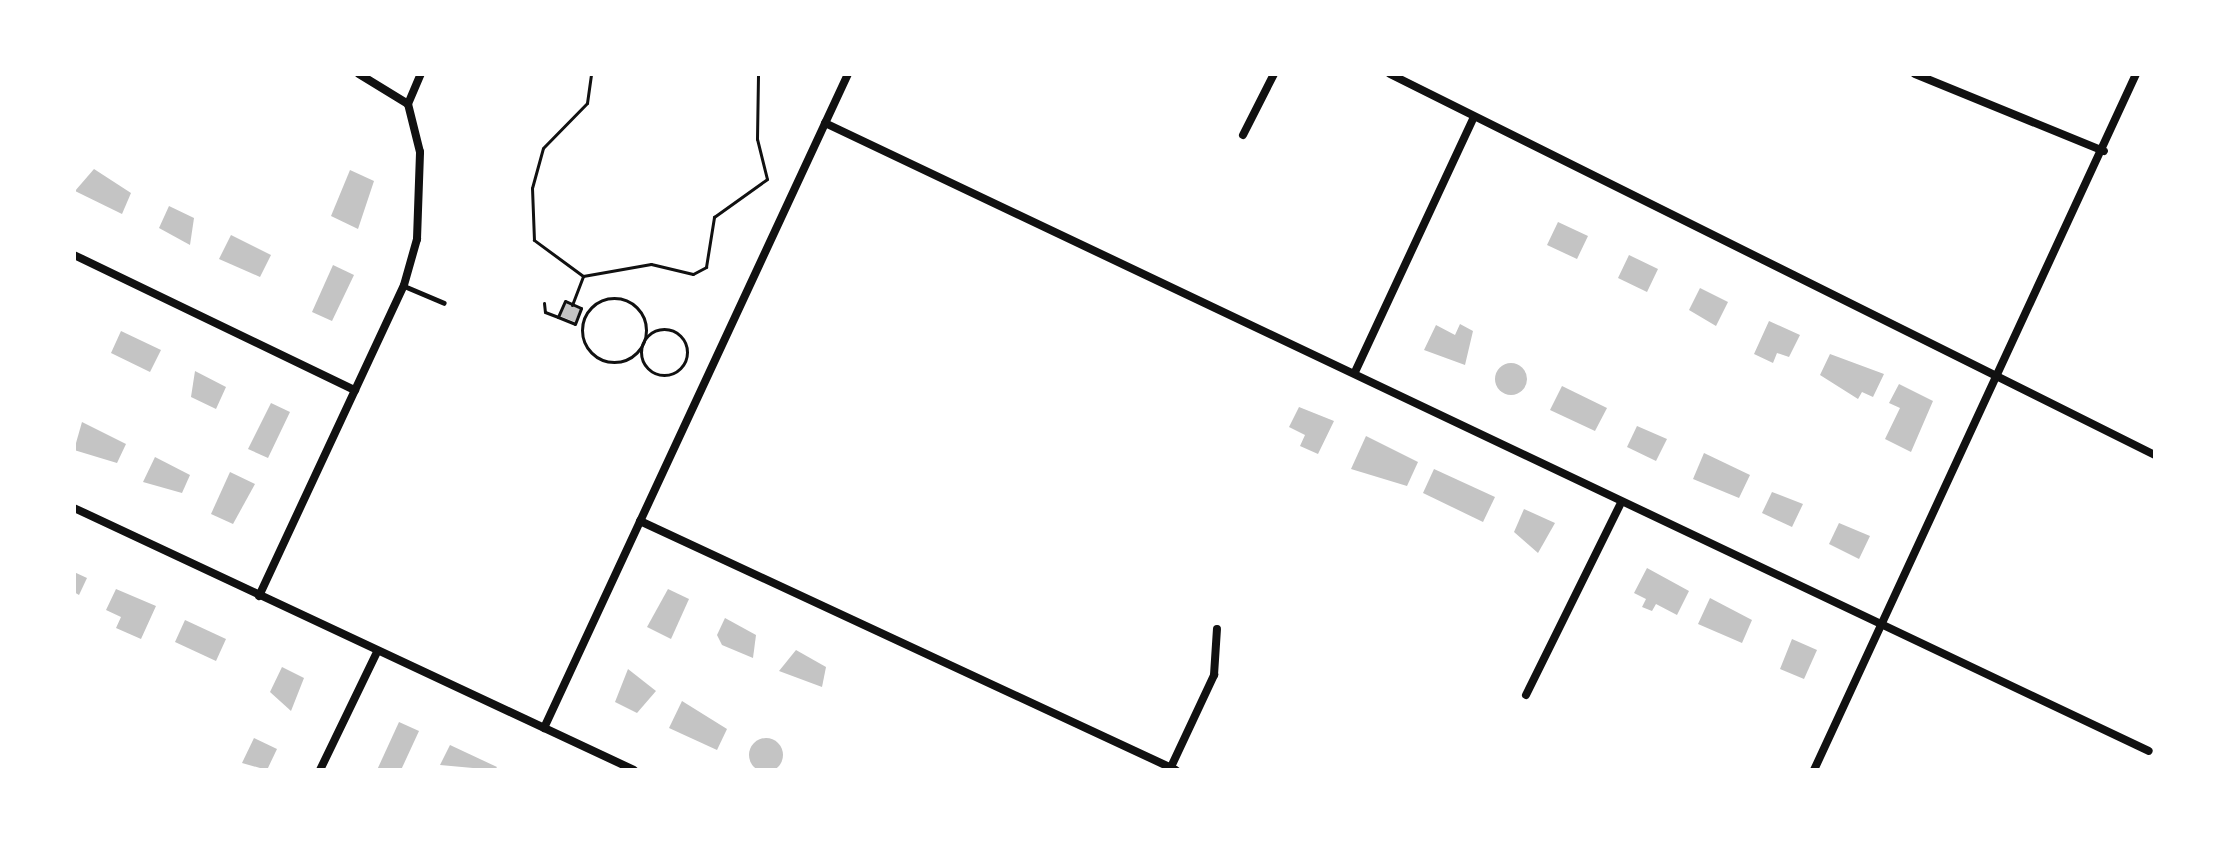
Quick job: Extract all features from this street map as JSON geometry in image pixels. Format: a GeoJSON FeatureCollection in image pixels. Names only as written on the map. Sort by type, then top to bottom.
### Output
{"type":"FeatureCollection","features":[{"type":"Feature","properties":{"kind":"street"},"geometry":{"type":"LineString","coordinates":[[359,74],[408,104]]}},
{"type":"Feature","properties":{"kind":"street"},"geometry":{"type":"LineString","coordinates":[[259,596],[404,285],[417,239],[420,152],[408,104],[421,74]]}},
{"type":"Feature","properties":{"kind":"street"},"geometry":{"type":"LineString","coordinates":[[544,728],[848,74]]}},
{"type":"Feature","properties":{"kind":"street"},"geometry":{"type":"LineString","coordinates":[[1243,135],[1274,74]]}},
{"type":"Feature","properties":{"kind":"street"},"geometry":{"type":"LineString","coordinates":[[1390,74],[1473,119],[1998,371],[2155,455]]}},
{"type":"Feature","properties":{"kind":"street"},"geometry":{"type":"LineString","coordinates":[[1915,74],[2104,151]]}},
{"type":"Feature","properties":{"kind":"street"},"geometry":{"type":"LineString","coordinates":[[1814,770],[1884,624],[1998,371],[2104,151],[2136,74]]}},
{"type":"Feature","properties":{"kind":"street"},"geometry":{"type":"LineString","coordinates":[[1355,372],[1473,119]]}},
{"type":"Feature","properties":{"kind":"street"},"geometry":{"type":"LineString","coordinates":[[825,123],[1355,372],[1620,505],[1884,624],[2149,751]]}},
{"type":"Feature","properties":{"kind":"street"},"geometry":{"type":"LineString","coordinates":[[74,255],[355,390]]}},
{"type":"Feature","properties":{"kind":"street"},"geometry":{"type":"LineString","coordinates":[[1526,695],[1620,505]]}},
{"type":"Feature","properties":{"kind":"street"},"geometry":{"type":"LineString","coordinates":[[74,508],[634,770]]}},
{"type":"Feature","properties":{"kind":"street"},"geometry":{"type":"LineString","coordinates":[[640,521],[1174,769],[1214,675],[1217,629]]}},
{"type":"Feature","properties":{"kind":"street"},"geometry":{"type":"LineString","coordinates":[[320,770],[377,652]]}},
{"type":"Feature","properties":{"kind":"lane"},"geometry":{"type":"LineString","coordinates":[[404,285],[444,303]]}},
{"type":"Feature","properties":{"kind":"path"},"geometry":{"type":"LineString","coordinates":[[591,74],[584,109],[541,153],[531,216],[538,246],[583,276],[651,264],[693,274],[706,267],[714,217],[767,179],[757,139],[758,74]]}},
{"type":"Feature","properties":{"kind":"path"},"geometry":{"type":"LineString","coordinates":[[572,305],[583,276]]}},
{"type":"Feature","properties":{"kind":"path"},"geometry":{"type":"LineString","coordinates":[[643,343],[621,361],[601,360],[583,338],[584,318],[596,303],[626,300],[645,323],[643,343],[650,371],[669,375],[685,363],[685,343],[669,330],[643,343]]}},
{"type":"Feature","properties":{"kind":"path"},"geometry":{"type":"LineString","coordinates":[[544,303],[558,317],[575,324],[581,308],[565,301],[558,317]]}},
{"type":"Feature","properties":{"kind":"path"},"geometry":{"type":"LineString","coordinates":[[578,316],[584,318]]}},
{"type":"Feature","properties":{"kind":"building"},"geometry":{"type":"Polygon","coordinates":[[[94,169],[131,193],[122,214],[75,191],[94,169]]]}},
{"type":"Feature","properties":{"kind":"building"},"geometry":{"type":"Polygon","coordinates":[[[350,170],[374,181],[358,229],[331,216],[350,170]]]}},
{"type":"Feature","properties":{"kind":"building"},"geometry":{"type":"Polygon","coordinates":[[[169,206],[194,218],[190,245],[159,228],[169,206]]]}},
{"type":"Feature","properties":{"kind":"building"},"geometry":{"type":"Polygon","coordinates":[[[1558,222],[1588,236],[1577,259],[1547,245],[1558,222]]]}},
{"type":"Feature","properties":{"kind":"building"},"geometry":{"type":"Polygon","coordinates":[[[231,235],[271,255],[260,277],[219,259],[231,235]]]}},
{"type":"Feature","properties":{"kind":"building"},"geometry":{"type":"Polygon","coordinates":[[[1629,255],[1658,269],[1647,292],[1618,278],[1629,255]]]}},
{"type":"Feature","properties":{"kind":"building"},"geometry":{"type":"Polygon","coordinates":[[[333,265],[354,275],[332,321],[312,312],[333,265]]]}},
{"type":"Feature","properties":{"kind":"building"},"geometry":{"type":"Polygon","coordinates":[[[1700,288],[1728,302],[1716,326],[1689,310],[1700,288]]]}},
{"type":"Feature","properties":{"kind":"building"},"geometry":{"type":"Polygon","coordinates":[[[565,303],[580,309],[575,322],[560,316],[565,303]]]}},
{"type":"Feature","properties":{"kind":"building"},"geometry":{"type":"Polygon","coordinates":[[[1769,321],[1800,335],[1789,357],[1777,353],[1773,363],[1754,354],[1769,321]]]}},
{"type":"Feature","properties":{"kind":"building"},"geometry":{"type":"Polygon","coordinates":[[[1460,324],[1473,331],[1465,365],[1424,350],[1436,325],[1455,335],[1460,324]]]}},
{"type":"Feature","properties":{"kind":"building"},"geometry":{"type":"Polygon","coordinates":[[[121,331],[161,350],[150,372],[111,353],[121,331]]]}},
{"type":"Feature","properties":{"kind":"building"},"geometry":{"type":"Polygon","coordinates":[[[1830,354],[1884,374],[1873,397],[1862,392],[1858,399],[1820,375],[1830,354]]]}},
{"type":"Feature","properties":{"kind":"building"},"geometry":{"type":"Polygon","coordinates":[[[1511,363],[1523,367],[1527,379],[1523,391],[1511,395],[1499,391],[1495,379],[1499,367],[1511,363]]]}},
{"type":"Feature","properties":{"kind":"building"},"geometry":{"type":"Polygon","coordinates":[[[195,371],[226,387],[216,409],[191,397],[195,371]]]}},
{"type":"Feature","properties":{"kind":"building"},"geometry":{"type":"Polygon","coordinates":[[[1899,384],[1933,401],[1911,452],[1885,439],[1900,408],[1889,403],[1899,384]]]}},
{"type":"Feature","properties":{"kind":"building"},"geometry":{"type":"Polygon","coordinates":[[[1562,386],[1607,408],[1595,431],[1550,410],[1562,386]]]}},
{"type":"Feature","properties":{"kind":"building"},"geometry":{"type":"Polygon","coordinates":[[[271,403],[290,412],[268,458],[248,449],[271,403]]]}},
{"type":"Feature","properties":{"kind":"building"},"geometry":{"type":"Polygon","coordinates":[[[1299,407],[1334,421],[1318,454],[1300,446],[1305,435],[1289,427],[1299,407]]]}},
{"type":"Feature","properties":{"kind":"building"},"geometry":{"type":"Polygon","coordinates":[[[82,422],[126,444],[117,463],[74,450],[82,422]]]}},
{"type":"Feature","properties":{"kind":"building"},"geometry":{"type":"Polygon","coordinates":[[[1637,426],[1667,439],[1656,461],[1627,447],[1637,426]]]}},
{"type":"Feature","properties":{"kind":"building"},"geometry":{"type":"Polygon","coordinates":[[[1366,436],[1418,462],[1407,486],[1351,469],[1366,436]]]}},
{"type":"Feature","properties":{"kind":"building"},"geometry":{"type":"Polygon","coordinates":[[[1704,453],[1750,475],[1739,498],[1693,479],[1704,453]]]}},
{"type":"Feature","properties":{"kind":"building"},"geometry":{"type":"Polygon","coordinates":[[[155,457],[190,475],[182,493],[143,482],[155,457]]]}},
{"type":"Feature","properties":{"kind":"building"},"geometry":{"type":"Polygon","coordinates":[[[1434,469],[1495,497],[1483,522],[1423,493],[1434,469]]]}},
{"type":"Feature","properties":{"kind":"building"},"geometry":{"type":"Polygon","coordinates":[[[230,472],[255,484],[233,524],[211,514],[230,472]]]}},
{"type":"Feature","properties":{"kind":"building"},"geometry":{"type":"Polygon","coordinates":[[[1772,492],[1803,504],[1792,527],[1762,513],[1772,492]]]}},
{"type":"Feature","properties":{"kind":"building"},"geometry":{"type":"Polygon","coordinates":[[[1524,509],[1555,523],[1538,553],[1514,532],[1524,509]]]}},
{"type":"Feature","properties":{"kind":"building"},"geometry":{"type":"Polygon","coordinates":[[[1839,523],[1870,536],[1859,559],[1829,544],[1839,523]]]}},
{"type":"Feature","properties":{"kind":"building"},"geometry":{"type":"Polygon","coordinates":[[[1647,568],[1689,591],[1677,615],[1656,604],[1652,611],[1642,607],[1646,599],[1634,593],[1647,568]]]}},
{"type":"Feature","properties":{"kind":"building"},"geometry":{"type":"Polygon","coordinates":[[[74,572],[87,578],[79,595],[74,592],[74,572]]]}},
{"type":"Feature","properties":{"kind":"building"},"geometry":{"type":"Polygon","coordinates":[[[116,589],[156,606],[141,639],[116,628],[121,617],[106,610],[116,589]]]}},
{"type":"Feature","properties":{"kind":"building"},"geometry":{"type":"Polygon","coordinates":[[[668,589],[689,599],[671,639],[647,627],[668,589]]]}},
{"type":"Feature","properties":{"kind":"building"},"geometry":{"type":"Polygon","coordinates":[[[1710,598],[1752,620],[1742,643],[1698,624],[1710,598]]]}},
{"type":"Feature","properties":{"kind":"building"},"geometry":{"type":"Polygon","coordinates":[[[725,618],[756,635],[753,658],[722,645],[717,635],[725,618]]]}},
{"type":"Feature","properties":{"kind":"building"},"geometry":{"type":"Polygon","coordinates":[[[185,620],[226,639],[216,661],[175,642],[185,620]]]}},
{"type":"Feature","properties":{"kind":"building"},"geometry":{"type":"Polygon","coordinates":[[[1792,639],[1817,650],[1804,679],[1780,669],[1792,639]]]}},
{"type":"Feature","properties":{"kind":"building"},"geometry":{"type":"Polygon","coordinates":[[[796,650],[826,667],[822,687],[779,671],[796,650]]]}},
{"type":"Feature","properties":{"kind":"building"},"geometry":{"type":"Polygon","coordinates":[[[282,667],[304,678],[291,711],[270,692],[282,667]]]}},
{"type":"Feature","properties":{"kind":"building"},"geometry":{"type":"Polygon","coordinates":[[[628,669],[656,691],[637,713],[615,702],[628,669]]]}},
{"type":"Feature","properties":{"kind":"building"},"geometry":{"type":"Polygon","coordinates":[[[682,701],[727,729],[717,750],[669,728],[682,701]]]}},
{"type":"Feature","properties":{"kind":"building"},"geometry":{"type":"Polygon","coordinates":[[[399,722],[419,731],[401,770],[377,770],[399,722]]]}},
{"type":"Feature","properties":{"kind":"building"},"geometry":{"type":"Polygon","coordinates":[[[254,738],[277,749],[267,770],[242,763],[254,738]]]}},
{"type":"Feature","properties":{"kind":"building"},"geometry":{"type":"Polygon","coordinates":[[[766,738],[778,743],[783,755],[778,767],[766,772],[754,767],[749,755],[754,743],[766,738]]]}},
{"type":"Feature","properties":{"kind":"building"},"geometry":{"type":"Polygon","coordinates":[[[450,745],[497,767],[495,770],[440,765],[450,745]]]}}]}
